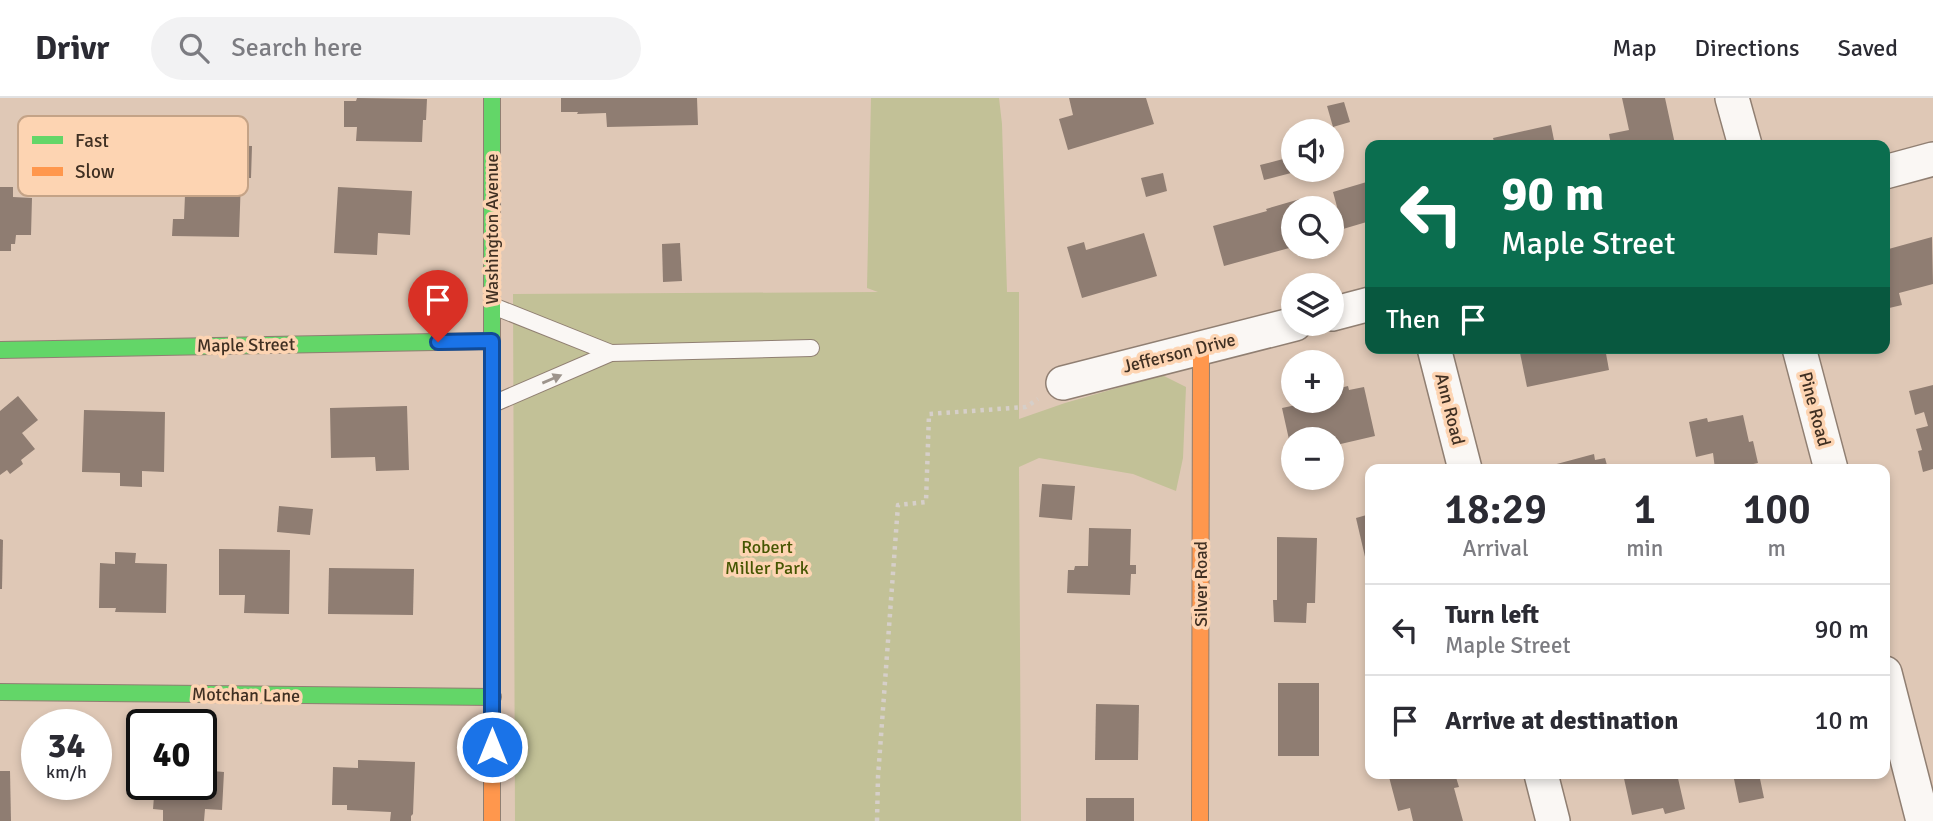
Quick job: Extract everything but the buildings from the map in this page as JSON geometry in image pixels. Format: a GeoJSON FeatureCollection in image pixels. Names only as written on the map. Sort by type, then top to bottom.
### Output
{"type":"FeatureCollection","features":[{"type":"Feature","properties":{"kind":"street","name":"Washington Avenue"},"geometry":{"type":"LineString","coordinates":[[492,98],[492,821]]}},
{"type":"Feature","properties":{"kind":"street"},"geometry":{"type":"LineString","coordinates":[[1732,98],[1744,140]]}},
{"type":"Feature","properties":{"kind":"street"},"geometry":{"type":"LineString","coordinates":[[1890,171],[1933,159]]}},
{"type":"Feature","properties":{"kind":"street"},"geometry":{"type":"LineString","coordinates":[[1344,311],[1365,305]]}},
{"type":"Feature","properties":{"kind":"street","name":"Jefferson Drive"},"geometry":{"type":"LineString","coordinates":[[1063,383],[1281,328]]}},
{"type":"Feature","properties":{"kind":"street","name":"Maple Street"},"geometry":{"type":"LineString","coordinates":[[0,350],[492,341]]}},
{"type":"Feature","properties":{"kind":"street","name":"Silver Road"},"geometry":{"type":"LineString","coordinates":[[1200,821],[1202,348]]}},
{"type":"Feature","properties":{"kind":"street","name":"Ann Road"},"geometry":{"type":"LineString","coordinates":[[1436,354],[1464,464]]}},
{"type":"Feature","properties":{"kind":"street","name":"Pine Road"},"geometry":{"type":"LineString","coordinates":[[1801,354],[1830,464]]}},
{"type":"Feature","properties":{"kind":"street","name":"Motchan Lane"},"geometry":{"type":"LineString","coordinates":[[0,692],[493,697]]}},
{"type":"Feature","properties":{"kind":"street"},"geometry":{"type":"LineString","coordinates":[[1890,692],[1923,821]]}},
{"type":"Feature","properties":{"kind":"street"},"geometry":{"type":"LineString","coordinates":[[1542,779],[1553,821]]}},
{"type":"Feature","properties":{"kind":"lane"},"geometry":{"type":"LineString","coordinates":[[492,306],[611,353]]}},
{"type":"Feature","properties":{"kind":"lane"},"geometry":{"type":"LineString","coordinates":[[492,404],[611,353],[811,348]]}},
{"type":"Feature","properties":{"kind":"path"},"geometry":{"type":"LineString","coordinates":[[877,821],[898,505],[926,502],[929,414],[1026,407],[1063,383]]}},
{"type":"Feature","properties":{"kind":"green space","name":"Robert Miller Park"},"geometry":{"type":"Polygon","coordinates":[[[871,98],[999,98],[1007,292],[1019,292],[1019,419],[1162,375],[1186,387],[1183,458],[1176,491],[1133,474],[1039,458],[1019,467],[1021,821],[515,821],[513,294],[878,292],[867,288],[871,98]]]}},
{"type":"Feature","properties":{"kind":"traffic: fast"},"geometry":{"type":"LineString","coordinates":[[492,98],[492,415]]}},
{"type":"Feature","properties":{"kind":"traffic: fast"},"geometry":{"type":"LineString","coordinates":[[0,350],[492,341]]}},
{"type":"Feature","properties":{"kind":"traffic: fast"},"geometry":{"type":"LineString","coordinates":[[0,692],[493,697]]}},
{"type":"Feature","properties":{"kind":"traffic: slow"},"geometry":{"type":"LineString","coordinates":[[1200,821],[1201,348]]}},
{"type":"Feature","properties":{"kind":"traffic: slow"},"geometry":{"type":"LineString","coordinates":[[492,415],[492,821]]}},
{"type":"Feature","properties":{"kind":"route"},"geometry":{"type":"LineString","coordinates":[[438,342],[492,341],[492,747]]}}]}
